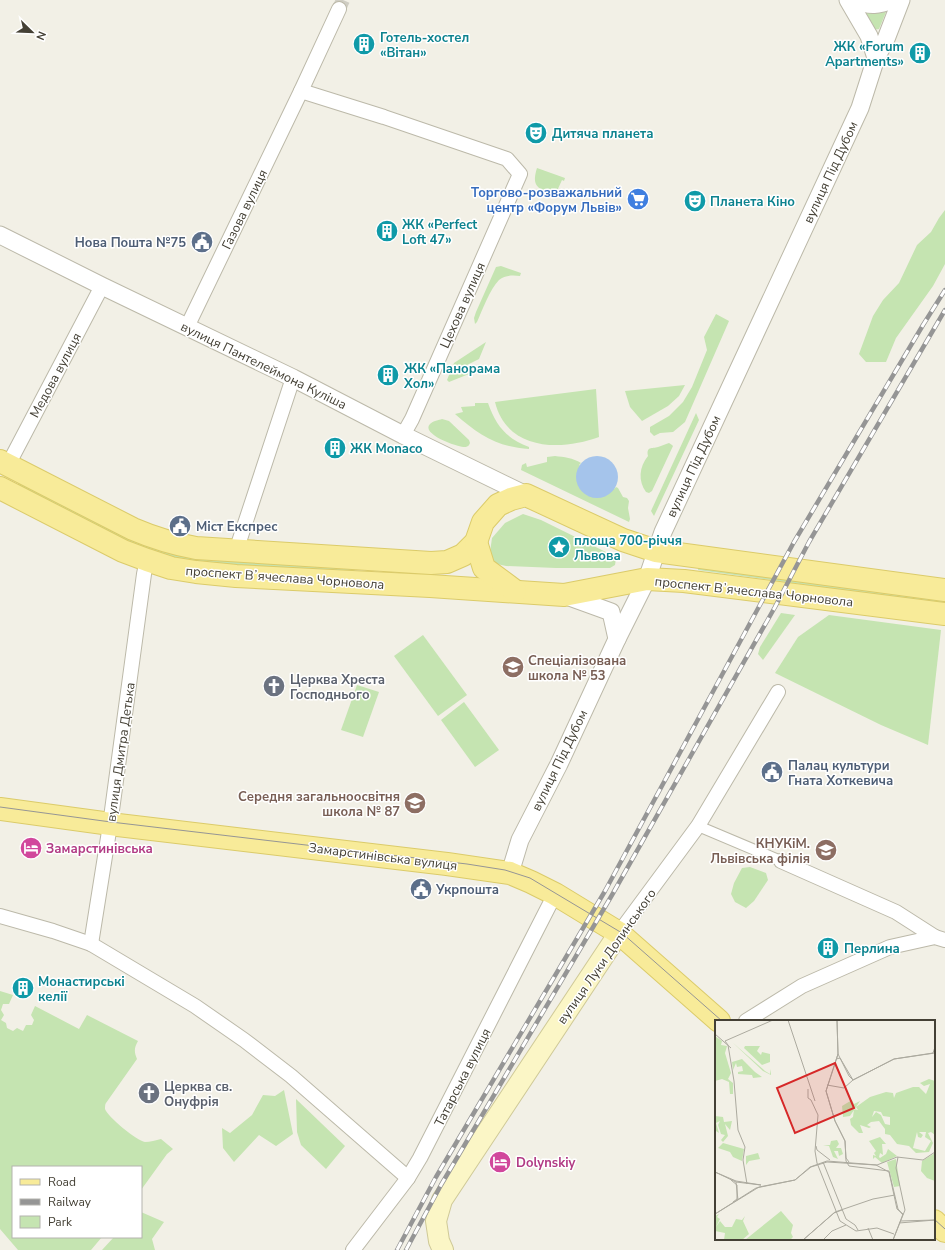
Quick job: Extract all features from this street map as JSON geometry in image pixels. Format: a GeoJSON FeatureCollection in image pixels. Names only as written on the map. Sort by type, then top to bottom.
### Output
{"type":"FeatureCollection","features":[{"type":"Feature","properties":{"kind":"main road","name":"проспект Вʼячеслава Чорновола"},"geometry":{"type":"LineString","coordinates":[[4,463],[133,529],[152,537],[196,548],[431,563],[446,562],[463,555],[476,542]]}},
{"type":"Feature","properties":{"kind":"main road","name":"проспект Вʼячеслава Чорновола"},"geometry":{"type":"LineString","coordinates":[[0,488],[123,551],[171,568],[196,572],[236,576],[564,595],[647,579],[684,581],[945,614]]}},
{"type":"Feature","properties":{"kind":"main road"},"geometry":{"type":"LineString","coordinates":[[515,591],[484,568],[476,542],[483,522],[498,505],[511,499],[526,495],[623,540],[656,551]]}},
{"type":"Feature","properties":{"kind":"main road","name":"проспект Вʼячеслава Чорновола"},"geometry":{"type":"LineString","coordinates":[[656,551],[945,590]]}},
{"type":"Feature","properties":{"kind":"main road","name":"Замарстинівська вулиця"},"geometry":{"type":"LineString","coordinates":[[0,809],[510,873],[555,894],[619,933],[718,1020]]}},
{"type":"Feature","properties":{"kind":"main road","name":"вулиця Луки Долинського"},"geometry":{"type":"LineString","coordinates":[[443,1250],[439,1241],[436,1221],[442,1200],[619,933]]}},
{"type":"Feature","properties":{"kind":"main road"},"geometry":{"type":"LineString","coordinates":[[935,1222],[945,1231]]}},
{"type":"Feature","properties":{"kind":"street"},"geometry":{"type":"LineString","coordinates":[[848,0],[869,36],[876,58]]}},
{"type":"Feature","properties":{"kind":"street"},"geometry":{"type":"LineString","coordinates":[[855,0],[864,4],[879,5],[894,0]]}},
{"type":"Feature","properties":{"kind":"street","name":"вулиця Під Дубом"},"geometry":{"type":"LineString","coordinates":[[510,873],[520,840],[559,764],[617,639],[647,579],[663,532],[860,108],[876,58],[886,39],[901,0]]}},
{"type":"Feature","properties":{"kind":"street","name":"Газова вулиця"},"geometry":{"type":"LineString","coordinates":[[187,327],[339,9]]}},
{"type":"Feature","properties":{"kind":"street","name":"Цехова вулиця"},"geometry":{"type":"LineString","coordinates":[[301,91],[384,117],[507,159],[520,174],[404,435]]}},
{"type":"Feature","properties":{"kind":"street","name":"вулиця Пантелеймона Куліша"},"geometry":{"type":"LineString","coordinates":[[0,235],[102,286],[294,378],[404,435],[526,495]]}},
{"type":"Feature","properties":{"kind":"street","name":"Медова вулиця"},"geometry":{"type":"LineString","coordinates":[[4,463],[102,286]]}},
{"type":"Feature","properties":{"kind":"street"},"geometry":{"type":"LineString","coordinates":[[236,551],[294,378]]}},
{"type":"Feature","properties":{"kind":"street","name":"вулиця Дмитра Детька"},"geometry":{"type":"LineString","coordinates":[[91,944],[111,823],[147,560]]}},
{"type":"Feature","properties":{"kind":"street","name":"проспект Вʼячеслава Чорновола"},"geometry":{"type":"LineString","coordinates":[[564,595],[611,612],[617,639]]}},
{"type":"Feature","properties":{"kind":"street","name":"вулиця Луки Долинського"},"geometry":{"type":"LineString","coordinates":[[619,933],[698,826],[778,692]]}},
{"type":"Feature","properties":{"kind":"street"},"geometry":{"type":"LineString","coordinates":[[698,826],[896,912],[940,939]]}},
{"type":"Feature","properties":{"kind":"street","name":"Татарська вулиця"},"geometry":{"type":"LineString","coordinates":[[353,1250],[408,1178],[420,1158],[555,894]]}},
{"type":"Feature","properties":{"kind":"street"},"geometry":{"type":"LineString","coordinates":[[0,916],[53,930],[91,944],[189,1002],[244,1040],[292,1076],[408,1178]]}},
{"type":"Feature","properties":{"kind":"street"},"geometry":{"type":"LineString","coordinates":[[748,1020],[802,986],[890,947],[940,939]]}},
{"type":"Feature","properties":{"kind":"green space"},"geometry":{"type":"Polygon","coordinates":[[[860,11],[869,13],[886,12],[879,29],[872,30],[860,11]]]}},
{"type":"Feature","properties":{"kind":"green space"},"geometry":{"type":"Polygon","coordinates":[[[537,168],[565,178],[564,181],[562,180],[557,191],[552,189],[550,194],[541,190],[536,185],[535,178],[537,168]]]}},
{"type":"Feature","properties":{"kind":"green space"},"geometry":{"type":"Polygon","coordinates":[[[945,210],[945,264],[933,286],[896,338],[886,362],[866,362],[859,354],[873,316],[883,300],[899,283],[917,245],[931,232],[945,210]]]}},
{"type":"Feature","properties":{"kind":"green space"},"geometry":{"type":"Polygon","coordinates":[[[501,266],[521,273],[520,276],[509,276],[499,280],[489,294],[475,324],[474,318],[476,312],[496,267],[501,266]]]}},
{"type":"Feature","properties":{"kind":"green space"},"geometry":{"type":"Polygon","coordinates":[[[716,314],[729,321],[685,422],[673,432],[660,433],[654,436],[650,432],[650,427],[669,416],[683,402],[692,387],[707,350],[704,337],[716,314]]]}},
{"type":"Feature","properties":{"kind":"green space"},"geometry":{"type":"Polygon","coordinates":[[[486,342],[479,359],[467,365],[469,374],[449,382],[447,380],[454,363],[486,342]]]}},
{"type":"Feature","properties":{"kind":"green space"},"geometry":{"type":"Polygon","coordinates":[[[685,385],[679,396],[668,406],[642,421],[630,407],[625,391],[685,385]]]}},
{"type":"Feature","properties":{"kind":"green space"},"geometry":{"type":"Polygon","coordinates":[[[596,389],[599,437],[584,442],[553,445],[537,443],[523,438],[511,430],[501,418],[495,402],[596,389]]]}},
{"type":"Feature","properties":{"kind":"green space"},"geometry":{"type":"Polygon","coordinates":[[[475,403],[488,403],[503,431],[514,440],[529,447],[529,449],[507,446],[489,439],[472,428],[455,414],[463,412],[461,407],[475,406],[475,403]]]}},
{"type":"Feature","properties":{"kind":"green space"},"geometry":{"type":"Polygon","coordinates":[[[696,413],[699,420],[654,516],[651,511],[696,413]]]}},
{"type":"Feature","properties":{"kind":"green space"},"geometry":{"type":"Polygon","coordinates":[[[442,419],[449,421],[469,440],[470,443],[468,446],[462,447],[449,443],[430,432],[428,428],[430,424],[434,421],[442,419]]]}},
{"type":"Feature","properties":{"kind":"green space"},"geometry":{"type":"Polygon","coordinates":[[[669,443],[673,446],[652,491],[649,493],[646,492],[643,488],[641,479],[641,469],[648,456],[648,451],[650,448],[659,447],[669,443]]]}},
{"type":"Feature","properties":{"kind":"green space"},"geometry":{"type":"Polygon","coordinates":[[[555,456],[578,461],[581,463],[579,465],[614,489],[616,487],[618,488],[623,497],[627,498],[629,501],[629,522],[521,470],[522,465],[526,463],[527,467],[547,462],[547,457],[555,456]]]}},
{"type":"Feature","properties":{"kind":"green space"},"geometry":{"type":"Polygon","coordinates":[[[20,481],[129,539],[353,569],[356,572],[196,564],[149,552],[17,486],[20,481]]]}},
{"type":"Feature","properties":{"kind":"green space"},"geometry":{"type":"Polygon","coordinates":[[[523,514],[541,520],[614,556],[616,559],[615,565],[610,568],[506,566],[497,564],[489,559],[492,538],[505,523],[523,514]]]}},
{"type":"Feature","properties":{"kind":"green space"},"geometry":{"type":"Polygon","coordinates":[[[699,565],[945,599],[945,604],[698,570],[699,565]]]}},
{"type":"Feature","properties":{"kind":"green space"},"geometry":{"type":"Polygon","coordinates":[[[781,613],[795,615],[763,660],[758,654],[760,647],[781,613]]]}},
{"type":"Feature","properties":{"kind":"green space"},"geometry":{"type":"Polygon","coordinates":[[[829,615],[941,630],[928,745],[881,725],[775,673],[798,637],[829,615]]]}},
{"type":"Feature","properties":{"kind":"green space"},"geometry":{"type":"Polygon","coordinates":[[[423,635],[467,695],[438,716],[394,656],[423,635]]]}},
{"type":"Feature","properties":{"kind":"green space"},"geometry":{"type":"Polygon","coordinates":[[[357,685],[379,692],[363,737],[341,730],[357,685]]]}},
{"type":"Feature","properties":{"kind":"green space"},"geometry":{"type":"Polygon","coordinates":[[[464,702],[499,750],[475,767],[441,720],[464,702]]]}},
{"type":"Feature","properties":{"kind":"green space"},"geometry":{"type":"Polygon","coordinates":[[[750,867],[766,873],[768,880],[754,901],[746,908],[735,902],[731,894],[734,883],[742,868],[750,867]]]}},
{"type":"Feature","properties":{"kind":"green space"},"geometry":{"type":"Polygon","coordinates":[[[0,991],[13,995],[9,1004],[3,1004],[1,1010],[4,1015],[1,1020],[6,1023],[7,1028],[13,1031],[17,1028],[23,1031],[26,1025],[32,1025],[34,1020],[31,1015],[35,1006],[79,1029],[87,1015],[138,1041],[135,1050],[137,1059],[106,1103],[105,1109],[117,1123],[141,1141],[145,1142],[161,1139],[173,1149],[167,1154],[142,1189],[142,1166],[12,1166],[12,1238],[101,1238],[91,1250],[18,1250],[0,1229],[0,991]]]}},
{"type":"Feature","properties":{"kind":"green space"},"geometry":{"type":"Polygon","coordinates":[[[284,1090],[293,1134],[276,1146],[259,1135],[234,1162],[223,1148],[222,1128],[230,1133],[252,1115],[263,1095],[275,1096],[284,1090]]]}},
{"type":"Feature","properties":{"kind":"green space"},"geometry":{"type":"Polygon","coordinates":[[[296,1099],[345,1146],[326,1169],[301,1145],[297,1132],[296,1099]]]}},
{"type":"Feature","properties":{"kind":"green space"},"geometry":{"type":"Polygon","coordinates":[[[142,1212],[164,1222],[152,1239],[155,1250],[102,1250],[113,1238],[142,1238],[142,1212]]]}},
{"type":"Feature","properties":{"kind":"water"},"geometry":{"type":"Polygon","coordinates":[[[593,456],[601,456],[609,459],[615,465],[618,477],[615,489],[609,495],[601,498],[593,498],[585,495],[579,489],[576,481],[576,473],[579,465],[585,459],[593,456]]]}},
{"type":"Feature","properties":{"kind":"tunnel"},"geometry":{"type":"LineString","coordinates":[[339,9],[343,0]]}},
{"type":"Feature","properties":{"kind":"tram line"},"geometry":{"type":"LineString","coordinates":[[0,807],[111,822],[467,864],[505,870],[530,878],[622,933],[721,1020]]}},
{"type":"Feature","properties":{"kind":"tram line"},"geometry":{"type":"LineString","coordinates":[[935,1220],[945,1229]]}},
{"type":"Feature","properties":{"kind":"railway"},"geometry":{"type":"LineString","coordinates":[[397,1250],[436,1177],[605,891],[794,542],[945,290]]}},
{"type":"Feature","properties":{"kind":"railway"},"geometry":{"type":"LineString","coordinates":[[406,1250],[441,1185],[612,895],[775,607],[809,542],[945,310]]}},
{"type":"Feature","properties":{"kind":"place","name":"Готель-хостел «Вітан»"},"geometry":{"type":"Point","coordinates":[364,44]}},
{"type":"Feature","properties":{"kind":"place","name":"ЖК «Forum Apartments»"},"geometry":{"type":"Point","coordinates":[920,53]}},
{"type":"Feature","properties":{"kind":"place","name":"Дитяча планета"},"geometry":{"type":"Point","coordinates":[536,133]}},
{"type":"Feature","properties":{"kind":"place","name":"Торгово-розважальний центр «Форум Львів»"},"geometry":{"type":"Point","coordinates":[638,199]}},
{"type":"Feature","properties":{"kind":"place","name":"Планета Кіно"},"geometry":{"type":"Point","coordinates":[695,201]}},
{"type":"Feature","properties":{"kind":"place","name":"ЖК «Perfect Loft 47»"},"geometry":{"type":"Point","coordinates":[387,231]}},
{"type":"Feature","properties":{"kind":"place","name":"Нова Пошта №75"},"geometry":{"type":"Point","coordinates":[202,242]}},
{"type":"Feature","properties":{"kind":"place","name":"ЖК «Панорама Хол»"},"geometry":{"type":"Point","coordinates":[388,375]}},
{"type":"Feature","properties":{"kind":"place","name":"ЖК Monaco"},"geometry":{"type":"Point","coordinates":[335,448]}},
{"type":"Feature","properties":{"kind":"place","name":"Міст Експрес"},"geometry":{"type":"Point","coordinates":[180,526]}},
{"type":"Feature","properties":{"kind":"place","name":"площа 700-річчя Львова"},"geometry":{"type":"Point","coordinates":[559,547]}},
{"type":"Feature","properties":{"kind":"place","name":"Спеціалізована школа № 53"},"geometry":{"type":"Point","coordinates":[513,667]}},
{"type":"Feature","properties":{"kind":"place","name":"Церква Хреста Господнього"},"geometry":{"type":"Point","coordinates":[274,686]}},
{"type":"Feature","properties":{"kind":"place","name":"Палац культури Гната Хоткевича"},"geometry":{"type":"Point","coordinates":[772,772]}},
{"type":"Feature","properties":{"kind":"place","name":"Середня загальноосвітня школа № 87"},"geometry":{"type":"Point","coordinates":[415,803]}},
{"type":"Feature","properties":{"kind":"place","name":"Замарстинівська"},"geometry":{"type":"Point","coordinates":[31,848]}},
{"type":"Feature","properties":{"kind":"place","name":"КНУКіМ. Львівська філія"},"geometry":{"type":"Point","coordinates":[826,850]}},
{"type":"Feature","properties":{"kind":"place","name":"Укрпошта"},"geometry":{"type":"Point","coordinates":[421,889]}},
{"type":"Feature","properties":{"kind":"place","name":"Перлина"},"geometry":{"type":"Point","coordinates":[828,948]}},
{"type":"Feature","properties":{"kind":"place","name":"Монастирські келії"},"geometry":{"type":"Point","coordinates":[23,988]}},
{"type":"Feature","properties":{"kind":"place","name":"Церква св. Онуфрія"},"geometry":{"type":"Point","coordinates":[149,1093]}},
{"type":"Feature","properties":{"kind":"place","name":"Dolynskiy"},"geometry":{"type":"Point","coordinates":[500,1162]}}]}
